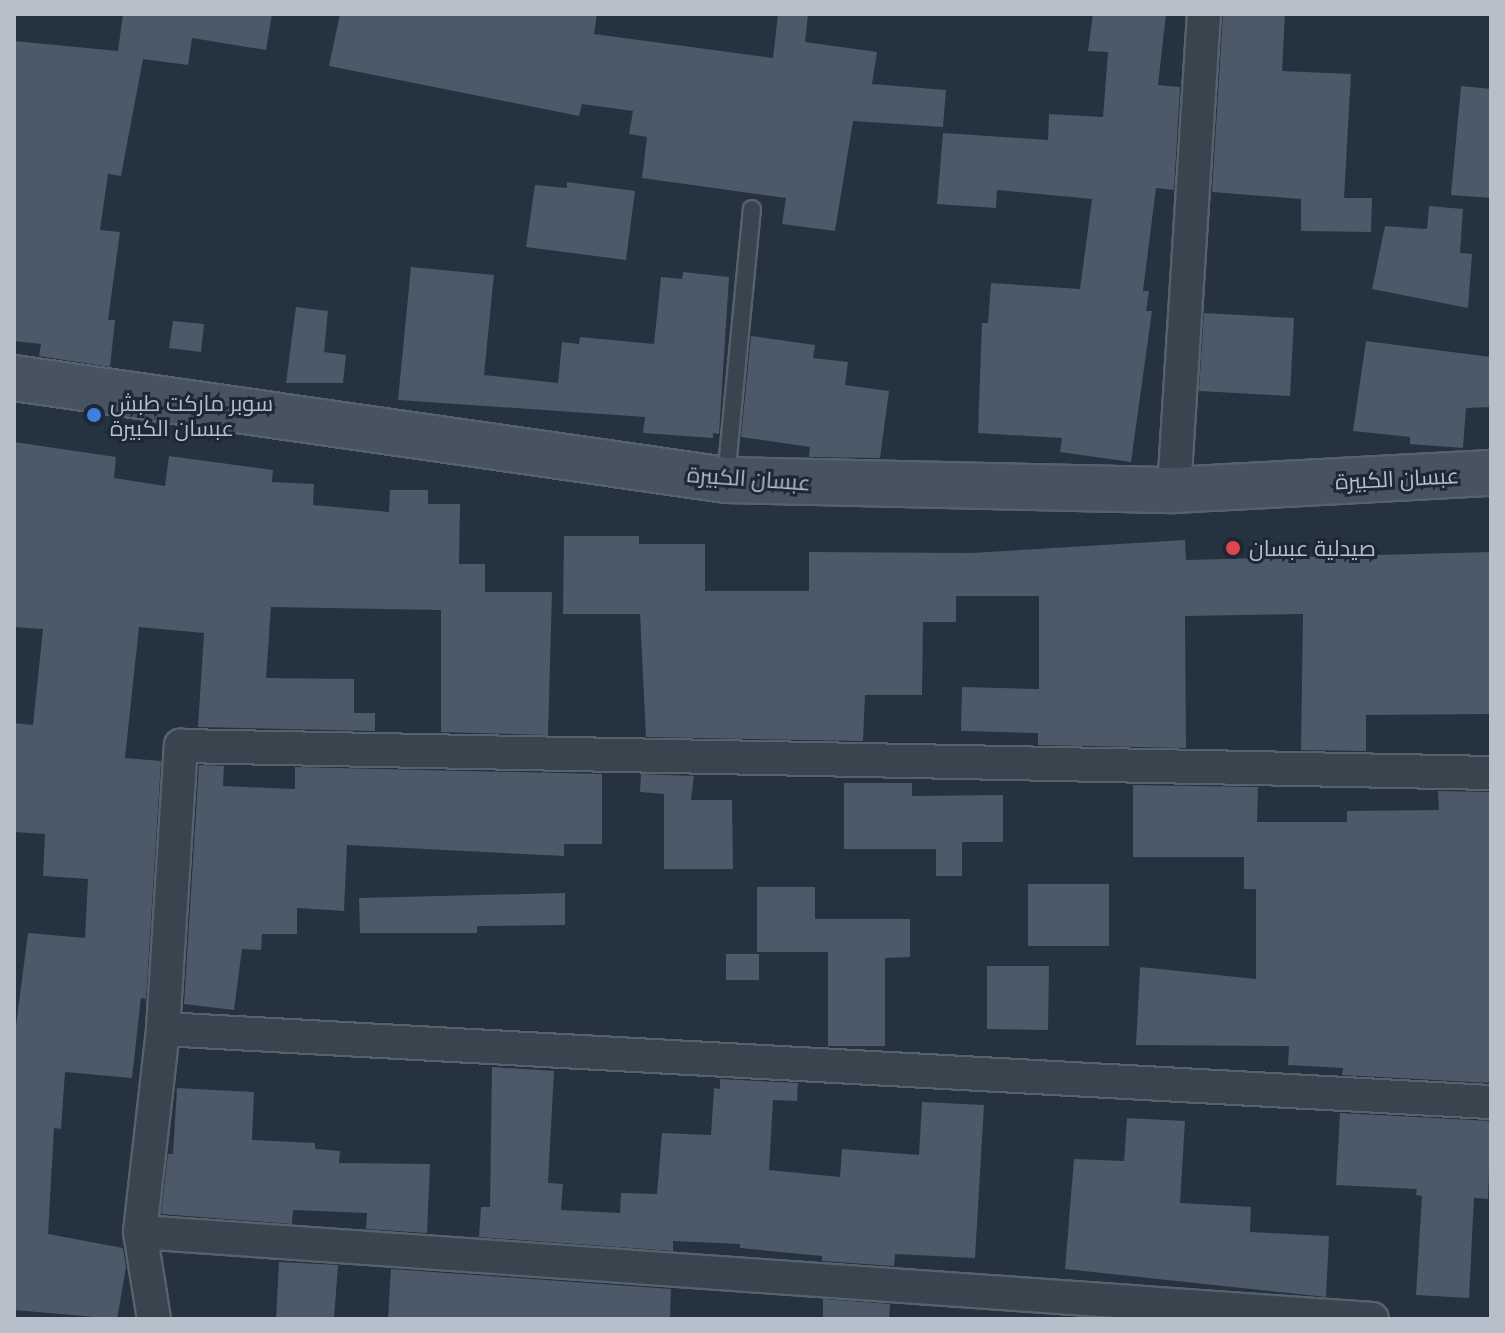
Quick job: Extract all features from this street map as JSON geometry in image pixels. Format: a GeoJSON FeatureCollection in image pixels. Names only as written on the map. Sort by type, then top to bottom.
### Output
{"type":"FeatureCollection","features":[{"type":"Feature","properties":{"kind":"main road","name":"عبسان الكبيرة"},"geometry":{"type":"LineString","coordinates":[[14,378],[726,480],[1174,490],[1491,473]]}},
{"type":"Feature","properties":{"kind":"street"},"geometry":{"type":"LineString","coordinates":[[1174,490],[1204,14]]}},
{"type":"Feature","properties":{"kind":"street"},"geometry":{"type":"LineString","coordinates":[[154,1319],[140,1232],[163,1029],[181,746],[1491,773]]}},
{"type":"Feature","properties":{"kind":"street"},"geometry":{"type":"LineString","coordinates":[[163,1029],[1491,1102]]}},
{"type":"Feature","properties":{"kind":"street"},"geometry":{"type":"LineString","coordinates":[[140,1232],[1372,1319]]}},
{"type":"Feature","properties":{"kind":"lane"},"geometry":{"type":"LineString","coordinates":[[726,480],[752,209]]}},
{"type":"Feature","properties":{"kind":"building"},"geometry":{"type":"Polygon","coordinates":[[[123,14],[272,14],[266,50],[192,38],[188,65],[143,59],[121,176],[108,174],[100,230],[120,232],[108,320],[115,320],[110,367],[39,356],[41,344],[14,341],[14,41],[118,51],[123,14]]]}},
{"type":"Feature","properties":{"kind":"building"},"geometry":{"type":"Polygon","coordinates":[[[340,14],[597,14],[594,34],[773,58],[778,14],[808,14],[805,42],[877,52],[872,84],[946,90],[943,127],[853,121],[835,231],[782,224],[786,198],[642,178],[647,137],[629,134],[633,111],[582,104],[579,116],[329,66],[340,14]]]}},
{"type":"Feature","properties":{"kind":"building"},"geometry":{"type":"Polygon","coordinates":[[[1093,14],[1166,14],[1158,85],[1180,87],[1174,190],[1156,188],[1143,291],[1149,291],[1146,311],[1152,311],[1131,462],[1060,452],[1062,438],[978,433],[982,323],[988,323],[991,283],[1080,289],[1092,199],[997,190],[996,208],[937,204],[943,133],[1048,140],[1049,114],[1103,117],[1108,52],[1088,51],[1093,14]]]}},
{"type":"Feature","properties":{"kind":"building"},"geometry":{"type":"Polygon","coordinates":[[[1223,14],[1285,14],[1282,71],[1351,74],[1344,198],[1372,198],[1371,232],[1301,231],[1301,199],[1212,192],[1223,14]]]}},
{"type":"Feature","properties":{"kind":"building"},"geometry":{"type":"Polygon","coordinates":[[[1461,86],[1491,89],[1491,198],[1451,195],[1461,86]]]}},
{"type":"Feature","properties":{"kind":"building"},"geometry":{"type":"Polygon","coordinates":[[[567,182],[635,191],[626,260],[526,247],[535,185],[567,188],[567,182]]]}},
{"type":"Feature","properties":{"kind":"building"},"geometry":{"type":"Polygon","coordinates":[[[1429,206],[1463,209],[1460,253],[1472,254],[1468,308],[1372,289],[1385,226],[1427,229],[1429,206]]]}},
{"type":"Feature","properties":{"kind":"building"},"geometry":{"type":"Polygon","coordinates":[[[411,267],[494,275],[484,375],[558,383],[562,342],[579,344],[580,337],[654,344],[661,277],[682,279],[683,272],[729,277],[719,434],[713,433],[713,438],[643,433],[645,417],[398,400],[411,267]]]}},
{"type":"Feature","properties":{"kind":"building"},"geometry":{"type":"Polygon","coordinates":[[[296,307],[328,311],[324,352],[346,355],[343,383],[286,383],[296,307]]]}},
{"type":"Feature","properties":{"kind":"building"},"geometry":{"type":"Polygon","coordinates":[[[1204,313],[1294,318],[1290,396],[1199,391],[1204,313]]]}},
{"type":"Feature","properties":{"kind":"building"},"geometry":{"type":"Polygon","coordinates":[[[173,321],[204,324],[201,352],[169,348],[173,321]]]}},
{"type":"Feature","properties":{"kind":"building"},"geometry":{"type":"Polygon","coordinates":[[[751,336],[815,345],[813,358],[848,362],[845,385],[889,391],[880,458],[809,457],[810,447],[741,437],[751,336]]]}},
{"type":"Feature","properties":{"kind":"building"},"geometry":{"type":"Polygon","coordinates":[[[1366,341],[1491,357],[1491,407],[1466,408],[1463,448],[1410,444],[1410,437],[1353,431],[1366,341]]]}},
{"type":"Feature","properties":{"kind":"building"},"geometry":{"type":"Polygon","coordinates":[[[14,442],[116,457],[114,478],[165,486],[169,456],[273,470],[272,482],[314,484],[313,505],[389,512],[390,490],[428,490],[428,504],[460,504],[459,564],[485,564],[485,592],[552,592],[548,735],[441,732],[441,610],[271,607],[266,678],[354,679],[354,713],[375,713],[375,731],[198,727],[204,633],[139,627],[125,758],[161,761],[146,999],[141,998],[132,1078],[65,1072],[61,1129],[54,1128],[48,1234],[123,1248],[126,1267],[117,1319],[14,1310],[14,1041],[28,933],[85,938],[88,879],[43,876],[45,834],[14,832],[14,723],[33,725],[43,629],[14,627],[14,442]]]}},
{"type":"Feature","properties":{"kind":"building"},"geometry":{"type":"Polygon","coordinates":[[[564,536],[639,536],[639,544],[705,544],[705,591],[809,591],[809,552],[971,553],[1185,540],[1186,560],[1491,552],[1491,714],[1366,715],[1366,751],[1301,750],[1303,614],[1185,616],[1186,748],[1038,745],[1038,733],[961,731],[962,687],[1039,689],[1039,596],[956,596],[956,622],[923,622],[922,695],[865,695],[863,741],[646,737],[640,614],[563,614],[564,536]]]}},
{"type":"Feature","properties":{"kind":"building"},"geometry":{"type":"Polygon","coordinates":[[[199,765],[224,766],[223,786],[295,789],[295,767],[602,774],[602,844],[564,844],[564,856],[347,845],[344,911],[297,908],[297,934],[262,934],[261,950],[242,949],[234,1010],[184,1004],[199,765]]]}},
{"type":"Feature","properties":{"kind":"building"},"geometry":{"type":"Polygon","coordinates":[[[641,774],[694,776],[691,800],[732,800],[733,869],[664,869],[664,794],[640,792],[641,774]]]}},
{"type":"Feature","properties":{"kind":"building"},"geometry":{"type":"Polygon","coordinates":[[[844,783],[912,783],[912,796],[1003,795],[1003,842],[962,842],[962,876],[936,876],[936,849],[844,849],[844,783]]]}},
{"type":"Feature","properties":{"kind":"building"},"geometry":{"type":"Polygon","coordinates":[[[1133,785],[1258,787],[1257,822],[1347,822],[1347,811],[1439,810],[1438,791],[1491,792],[1491,1083],[1342,1075],[1343,1068],[1288,1065],[1289,1046],[1136,1045],[1140,967],[1256,979],[1256,889],[1244,889],[1244,857],[1133,857],[1133,785]]]}},
{"type":"Feature","properties":{"kind":"building"},"geometry":{"type":"Polygon","coordinates":[[[1028,884],[1109,884],[1109,946],[1028,946],[1028,884]]]}},
{"type":"Feature","properties":{"kind":"building"},"geometry":{"type":"Polygon","coordinates":[[[757,887],[815,887],[815,919],[910,919],[910,957],[885,958],[885,1046],[828,1046],[828,952],[757,952],[757,887]]]}},
{"type":"Feature","properties":{"kind":"building"},"geometry":{"type":"Polygon","coordinates":[[[565,893],[565,925],[477,926],[477,933],[360,933],[359,898],[565,893]]]}},
{"type":"Feature","properties":{"kind":"building"},"geometry":{"type":"Polygon","coordinates":[[[726,954],[759,954],[759,980],[726,980],[726,954]]]}},
{"type":"Feature","properties":{"kind":"building"},"geometry":{"type":"Polygon","coordinates":[[[987,966],[1049,966],[1048,1030],[987,1029],[987,966]]]}},
{"type":"Feature","properties":{"kind":"building"},"geometry":{"type":"Polygon","coordinates":[[[492,1067],[554,1071],[548,1183],[563,1184],[561,1210],[620,1213],[621,1193],[657,1194],[662,1133],[711,1135],[714,1088],[720,1089],[720,1079],[798,1083],[797,1101],[773,1100],[769,1170],[840,1177],[842,1149],[919,1155],[922,1102],[984,1105],[975,1258],[895,1254],[894,1266],[822,1261],[822,1256],[740,1248],[740,1244],[673,1241],[673,1251],[479,1237],[481,1207],[490,1207],[492,1067]]]}},
{"type":"Feature","properties":{"kind":"building"},"geometry":{"type":"Polygon","coordinates":[[[177,1088],[254,1092],[252,1140],[315,1143],[315,1149],[340,1151],[339,1163],[430,1164],[427,1233],[366,1229],[367,1213],[293,1210],[292,1224],[161,1214],[168,1154],[173,1154],[177,1088]]]}},
{"type":"Feature","properties":{"kind":"building"},"geometry":{"type":"Polygon","coordinates":[[[1340,1113],[1491,1121],[1488,1199],[1474,1198],[1469,1298],[1416,1295],[1422,1196],[1416,1195],[1417,1189],[1336,1185],[1340,1113]]]}},
{"type":"Feature","properties":{"kind":"building"},"geometry":{"type":"Polygon","coordinates":[[[1127,1118],[1185,1121],[1180,1203],[1251,1207],[1250,1232],[1329,1236],[1326,1297],[1065,1269],[1074,1159],[1124,1161],[1127,1118]]]}},
{"type":"Feature","properties":{"kind":"building"},"geometry":{"type":"Polygon","coordinates":[[[279,1262],[338,1265],[334,1319],[276,1319],[279,1262]]]}},
{"type":"Feature","properties":{"kind":"building"},"geometry":{"type":"Polygon","coordinates":[[[391,1269],[671,1289],[670,1319],[388,1319],[391,1269]]]}},
{"type":"Feature","properties":{"kind":"building"},"geometry":{"type":"Polygon","coordinates":[[[823,1299],[890,1304],[889,1319],[823,1319],[823,1299]]]}},
{"type":"Feature","properties":{"kind":"place","name":"سوبر ماركت طبش عبسان الكبيرة"},"geometry":{"type":"Point","coordinates":[94,415]}},
{"type":"Feature","properties":{"kind":"place","name":"صيدلية عبسان"},"geometry":{"type":"Point","coordinates":[1233,548]}}]}
